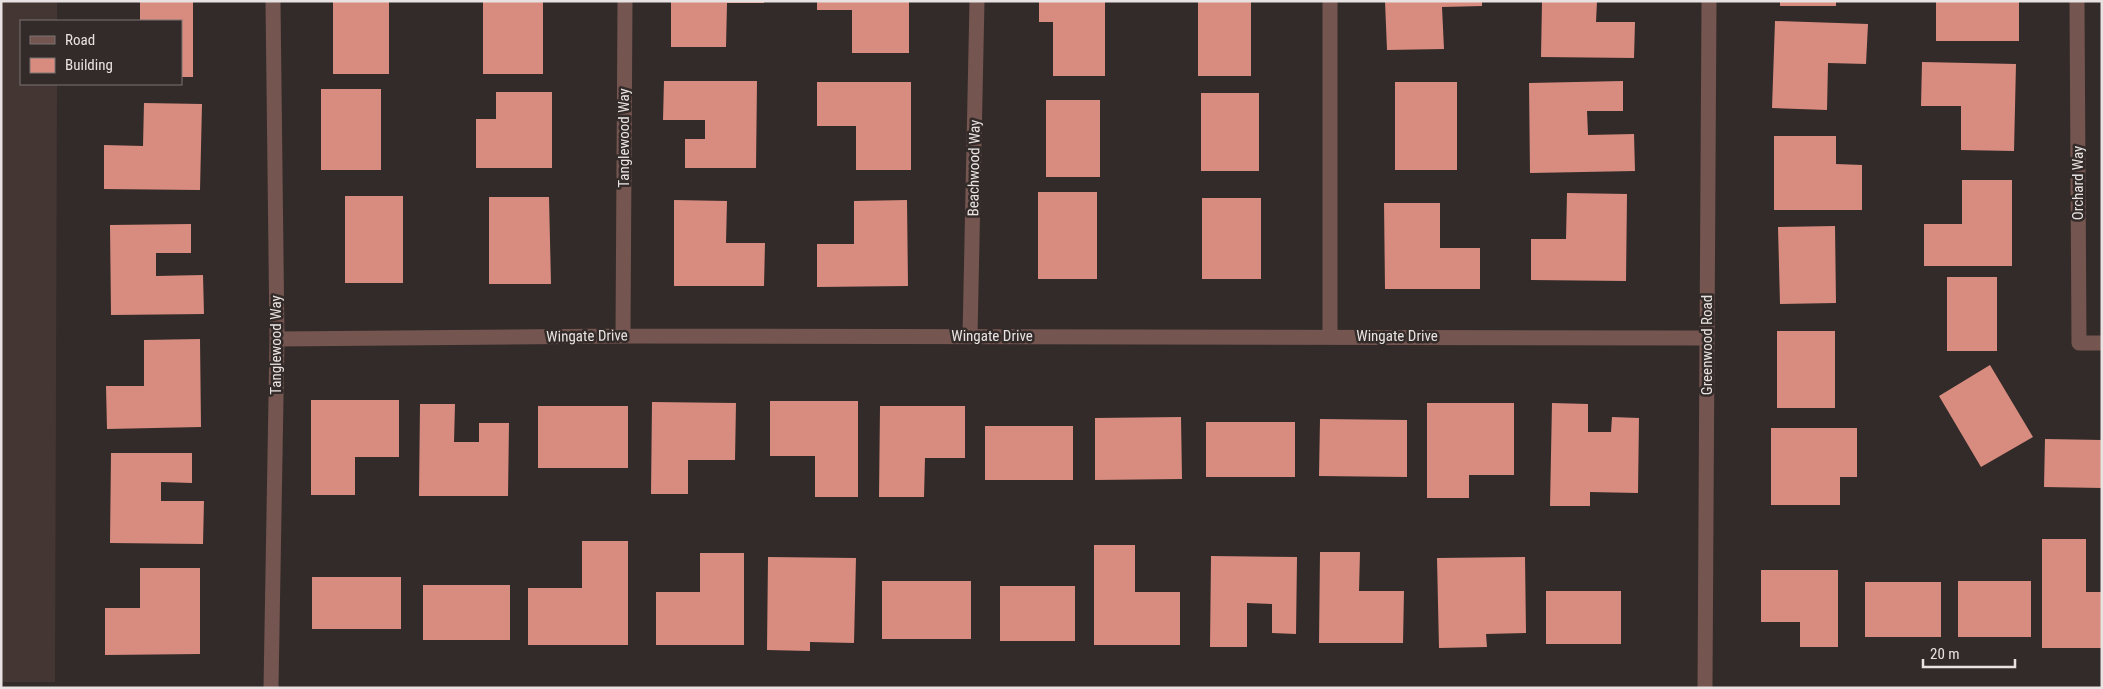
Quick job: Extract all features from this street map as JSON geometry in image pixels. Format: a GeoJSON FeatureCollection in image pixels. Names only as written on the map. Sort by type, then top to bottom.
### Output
{"type":"FeatureCollection","features":[{"type":"Feature","properties":{"kind":"street","name":"Tanglewood Way"},"geometry":{"type":"LineString","coordinates":[[271,688],[277,339],[273,1]]}},
{"type":"Feature","properties":{"kind":"street","name":"Tanglewood Way"},"geometry":{"type":"LineString","coordinates":[[623,336],[625,1]]}},
{"type":"Feature","properties":{"kind":"street","name":"Beachwood Way"},"geometry":{"type":"LineString","coordinates":[[970,336],[977,1]]}},
{"type":"Feature","properties":{"kind":"street"},"geometry":{"type":"LineString","coordinates":[[1330,1],[1330,336]]}},
{"type":"Feature","properties":{"kind":"street","name":"Greenwood Road"},"geometry":{"type":"LineString","coordinates":[[1705,688],[1709,1]]}},
{"type":"Feature","properties":{"kind":"street","name":"Orchard Way"},"geometry":{"type":"LineString","coordinates":[[2077,1],[2079,343],[2102,343]]}},
{"type":"Feature","properties":{"kind":"street","name":"Wingate Drive"},"geometry":{"type":"LineString","coordinates":[[277,339],[623,336],[1707,338]]}},
{"type":"Feature","properties":{"kind":"shaded area"},"geometry":{"type":"Polygon","coordinates":[[[1,1],[57,1],[57,20],[20,20],[20,85],[57,85],[55,682],[1,682],[1,1]]]}},
{"type":"Feature","properties":{"kind":"building"},"geometry":{"type":"Polygon","coordinates":[[[140,1],[193,1],[193,77],[182,77],[182,20],[140,20],[140,1]]]}},
{"type":"Feature","properties":{"kind":"building"},"geometry":{"type":"Polygon","coordinates":[[[333,1],[389,1],[389,74],[333,74],[333,1]]]}},
{"type":"Feature","properties":{"kind":"building"},"geometry":{"type":"Polygon","coordinates":[[[483,1],[543,1],[543,74],[483,74],[483,1]]]}},
{"type":"Feature","properties":{"kind":"building"},"geometry":{"type":"Polygon","coordinates":[[[671,1],[764,1],[764,3],[727,3],[726,47],[671,47],[671,1]]]}},
{"type":"Feature","properties":{"kind":"building"},"geometry":{"type":"Polygon","coordinates":[[[817,1],[909,1],[909,53],[852,53],[852,10],[817,10],[817,1]]]}},
{"type":"Feature","properties":{"kind":"building"},"geometry":{"type":"Polygon","coordinates":[[[1039,1],[1105,1],[1105,76],[1053,76],[1053,22],[1039,22],[1039,1]]]}},
{"type":"Feature","properties":{"kind":"building"},"geometry":{"type":"Polygon","coordinates":[[[1198,1],[1251,1],[1251,76],[1198,76],[1198,1]]]}},
{"type":"Feature","properties":{"kind":"building"},"geometry":{"type":"Polygon","coordinates":[[[1385,1],[1482,1],[1482,6],[1442,7],[1444,49],[1387,50],[1385,1]]]}},
{"type":"Feature","properties":{"kind":"building"},"geometry":{"type":"Polygon","coordinates":[[[1542,1],[1597,1],[1596,22],[1635,22],[1634,58],[1541,57],[1542,1]]]}},
{"type":"Feature","properties":{"kind":"building"},"geometry":{"type":"Polygon","coordinates":[[[1780,1],[1836,1],[1836,6],[1780,6],[1780,1]]]}},
{"type":"Feature","properties":{"kind":"building"},"geometry":{"type":"Polygon","coordinates":[[[1936,1],[2019,1],[2019,41],[1936,41],[1936,1]]]}},
{"type":"Feature","properties":{"kind":"building"},"geometry":{"type":"Polygon","coordinates":[[[1775,21],[1868,24],[1866,64],[1828,63],[1827,110],[1772,108],[1775,21]]]}},
{"type":"Feature","properties":{"kind":"building"},"geometry":{"type":"Polygon","coordinates":[[[1922,62],[2016,64],[2014,151],[1961,150],[1961,106],[1921,106],[1922,62]]]}},
{"type":"Feature","properties":{"kind":"building"},"geometry":{"type":"Polygon","coordinates":[[[664,81],[757,81],[756,168],[685,168],[685,139],[705,139],[705,120],[663,120],[664,81]]]}},
{"type":"Feature","properties":{"kind":"building"},"geometry":{"type":"Polygon","coordinates":[[[1623,81],[1623,111],[1587,111],[1588,135],[1634,134],[1635,171],[1530,173],[1529,83],[1623,81]]]}},
{"type":"Feature","properties":{"kind":"building"},"geometry":{"type":"Polygon","coordinates":[[[817,82],[911,82],[911,170],[856,170],[856,126],[817,126],[817,82]]]}},
{"type":"Feature","properties":{"kind":"building"},"geometry":{"type":"Polygon","coordinates":[[[1395,82],[1457,82],[1457,170],[1395,170],[1395,82]]]}},
{"type":"Feature","properties":{"kind":"building"},"geometry":{"type":"Polygon","coordinates":[[[321,89],[381,89],[381,170],[321,170],[321,89]]]}},
{"type":"Feature","properties":{"kind":"building"},"geometry":{"type":"Polygon","coordinates":[[[496,92],[552,92],[552,168],[476,168],[476,119],[496,119],[496,92]]]}},
{"type":"Feature","properties":{"kind":"building"},"geometry":{"type":"Polygon","coordinates":[[[1201,93],[1259,93],[1259,171],[1201,171],[1201,93]]]}},
{"type":"Feature","properties":{"kind":"building"},"geometry":{"type":"Polygon","coordinates":[[[1046,100],[1100,100],[1100,177],[1046,177],[1046,100]]]}},
{"type":"Feature","properties":{"kind":"building"},"geometry":{"type":"Polygon","coordinates":[[[144,103],[202,104],[200,190],[104,189],[104,145],[143,146],[144,103]]]}},
{"type":"Feature","properties":{"kind":"building"},"geometry":{"type":"Polygon","coordinates":[[[1774,136],[1836,136],[1836,164],[1862,165],[1862,210],[1774,210],[1774,136]]]}},
{"type":"Feature","properties":{"kind":"building"},"geometry":{"type":"Polygon","coordinates":[[[1962,180],[2012,180],[2012,266],[1924,266],[1924,224],[1962,224],[1962,180]]]}},
{"type":"Feature","properties":{"kind":"building"},"geometry":{"type":"Polygon","coordinates":[[[1038,192],[1097,192],[1097,279],[1038,279],[1038,192]]]}},
{"type":"Feature","properties":{"kind":"building"},"geometry":{"type":"Polygon","coordinates":[[[1567,193],[1627,194],[1626,281],[1531,280],[1531,239],[1566,239],[1567,193]]]}},
{"type":"Feature","properties":{"kind":"building"},"geometry":{"type":"Polygon","coordinates":[[[345,196],[403,196],[403,283],[345,283],[345,196]]]}},
{"type":"Feature","properties":{"kind":"building"},"geometry":{"type":"Polygon","coordinates":[[[489,197],[549,197],[551,284],[489,284],[489,197]]]}},
{"type":"Feature","properties":{"kind":"building"},"geometry":{"type":"Polygon","coordinates":[[[1202,198],[1261,198],[1261,279],[1202,279],[1202,198]]]}},
{"type":"Feature","properties":{"kind":"building"},"geometry":{"type":"Polygon","coordinates":[[[674,200],[727,201],[726,243],[765,243],[764,286],[674,286],[674,200]]]}},
{"type":"Feature","properties":{"kind":"building"},"geometry":{"type":"Polygon","coordinates":[[[907,200],[908,286],[817,287],[817,244],[854,244],[854,201],[907,200]]]}},
{"type":"Feature","properties":{"kind":"building"},"geometry":{"type":"Polygon","coordinates":[[[1384,203],[1440,203],[1440,248],[1480,248],[1480,289],[1385,289],[1384,203]]]}},
{"type":"Feature","properties":{"kind":"building"},"geometry":{"type":"Polygon","coordinates":[[[191,224],[191,253],[156,253],[156,276],[203,275],[204,314],[111,315],[110,225],[191,224]]]}},
{"type":"Feature","properties":{"kind":"building"},"geometry":{"type":"Polygon","coordinates":[[[1835,226],[1836,303],[1780,304],[1778,227],[1835,226]]]}},
{"type":"Feature","properties":{"kind":"building"},"geometry":{"type":"Polygon","coordinates":[[[1947,277],[1997,277],[1997,351],[1947,351],[1947,277]]]}},
{"type":"Feature","properties":{"kind":"building"},"geometry":{"type":"Polygon","coordinates":[[[1777,331],[1835,331],[1835,408],[1777,408],[1777,331]]]}},
{"type":"Feature","properties":{"kind":"building"},"geometry":{"type":"Polygon","coordinates":[[[200,339],[201,427],[107,429],[106,386],[144,386],[144,340],[200,339]]]}},
{"type":"Feature","properties":{"kind":"building"},"geometry":{"type":"Polygon","coordinates":[[[1990,365],[2033,437],[1981,467],[1939,396],[1990,365]]]}},
{"type":"Feature","properties":{"kind":"building"},"geometry":{"type":"Polygon","coordinates":[[[311,400],[399,400],[399,457],[355,457],[355,495],[311,495],[311,400]]]}},
{"type":"Feature","properties":{"kind":"building"},"geometry":{"type":"Polygon","coordinates":[[[770,401],[858,401],[858,497],[815,497],[815,456],[770,456],[770,401]]]}},
{"type":"Feature","properties":{"kind":"building"},"geometry":{"type":"Polygon","coordinates":[[[652,402],[736,403],[735,460],[688,460],[688,494],[651,494],[652,402]]]}},
{"type":"Feature","properties":{"kind":"building"},"geometry":{"type":"Polygon","coordinates":[[[1427,403],[1514,403],[1514,475],[1469,475],[1469,498],[1427,498],[1427,403]]]}},
{"type":"Feature","properties":{"kind":"building"},"geometry":{"type":"Polygon","coordinates":[[[1552,403],[1588,404],[1588,432],[1611,432],[1612,417],[1639,418],[1638,493],[1590,492],[1590,506],[1550,506],[1552,403]]]}},
{"type":"Feature","properties":{"kind":"building"},"geometry":{"type":"Polygon","coordinates":[[[420,404],[455,404],[454,442],[479,442],[479,423],[509,423],[508,496],[419,496],[420,404]]]}},
{"type":"Feature","properties":{"kind":"building"},"geometry":{"type":"Polygon","coordinates":[[[538,406],[628,406],[628,468],[538,468],[538,406]]]}},
{"type":"Feature","properties":{"kind":"building"},"geometry":{"type":"Polygon","coordinates":[[[880,406],[965,406],[965,458],[925,458],[924,497],[879,497],[880,406]]]}},
{"type":"Feature","properties":{"kind":"building"},"geometry":{"type":"Polygon","coordinates":[[[1181,417],[1182,479],[1095,480],[1095,418],[1181,417]]]}},
{"type":"Feature","properties":{"kind":"building"},"geometry":{"type":"Polygon","coordinates":[[[1320,419],[1407,420],[1407,477],[1319,476],[1320,419]]]}},
{"type":"Feature","properties":{"kind":"building"},"geometry":{"type":"Polygon","coordinates":[[[1206,422],[1295,422],[1295,477],[1206,477],[1206,422]]]}},
{"type":"Feature","properties":{"kind":"building"},"geometry":{"type":"Polygon","coordinates":[[[985,426],[1073,426],[1073,480],[985,480],[985,426]]]}},
{"type":"Feature","properties":{"kind":"building"},"geometry":{"type":"Polygon","coordinates":[[[1771,428],[1857,428],[1857,477],[1840,477],[1840,505],[1771,505],[1771,428]]]}},
{"type":"Feature","properties":{"kind":"building"},"geometry":{"type":"Polygon","coordinates":[[[2045,439],[2102,440],[2102,488],[2044,487],[2045,439]]]}},
{"type":"Feature","properties":{"kind":"building"},"geometry":{"type":"Polygon","coordinates":[[[111,453],[192,453],[192,483],[161,482],[161,501],[204,501],[203,544],[110,543],[111,453]]]}},
{"type":"Feature","properties":{"kind":"building"},"geometry":{"type":"Polygon","coordinates":[[[2042,539],[2086,539],[2086,592],[2102,592],[2102,648],[2042,648],[2042,539]]]}},
{"type":"Feature","properties":{"kind":"building"},"geometry":{"type":"Polygon","coordinates":[[[582,541],[628,541],[628,645],[528,645],[528,588],[582,588],[582,541]]]}},
{"type":"Feature","properties":{"kind":"building"},"geometry":{"type":"Polygon","coordinates":[[[1094,545],[1135,545],[1135,592],[1180,592],[1180,645],[1094,645],[1094,545]]]}},
{"type":"Feature","properties":{"kind":"building"},"geometry":{"type":"Polygon","coordinates":[[[1320,552],[1360,552],[1359,591],[1404,591],[1403,643],[1319,643],[1320,552]]]}},
{"type":"Feature","properties":{"kind":"building"},"geometry":{"type":"Polygon","coordinates":[[[700,553],[744,553],[744,645],[656,645],[656,592],[700,592],[700,553]]]}},
{"type":"Feature","properties":{"kind":"building"},"geometry":{"type":"Polygon","coordinates":[[[1211,556],[1297,557],[1296,634],[1272,633],[1272,604],[1247,603],[1247,647],[1210,647],[1211,556]]]}},
{"type":"Feature","properties":{"kind":"building"},"geometry":{"type":"Polygon","coordinates":[[[768,557],[856,558],[854,643],[810,642],[810,651],[767,650],[768,557]]]}},
{"type":"Feature","properties":{"kind":"building"},"geometry":{"type":"Polygon","coordinates":[[[1525,557],[1526,633],[1486,634],[1487,647],[1439,648],[1437,558],[1525,557]]]}},
{"type":"Feature","properties":{"kind":"building"},"geometry":{"type":"Polygon","coordinates":[[[140,568],[200,568],[200,654],[105,655],[105,608],[140,608],[140,568]]]}},
{"type":"Feature","properties":{"kind":"building"},"geometry":{"type":"Polygon","coordinates":[[[1761,570],[1838,570],[1838,647],[1800,647],[1800,622],[1761,622],[1761,570]]]}},
{"type":"Feature","properties":{"kind":"building"},"geometry":{"type":"Polygon","coordinates":[[[312,577],[401,577],[401,629],[312,629],[312,577]]]}},
{"type":"Feature","properties":{"kind":"building"},"geometry":{"type":"Polygon","coordinates":[[[882,581],[971,581],[971,639],[882,639],[882,581]]]}},
{"type":"Feature","properties":{"kind":"building"},"geometry":{"type":"Polygon","coordinates":[[[1958,581],[2031,581],[2031,637],[1958,637],[1958,581]]]}},
{"type":"Feature","properties":{"kind":"building"},"geometry":{"type":"Polygon","coordinates":[[[1865,582],[1941,582],[1941,637],[1865,637],[1865,582]]]}},
{"type":"Feature","properties":{"kind":"building"},"geometry":{"type":"Polygon","coordinates":[[[423,585],[510,585],[510,640],[423,640],[423,585]]]}},
{"type":"Feature","properties":{"kind":"building"},"geometry":{"type":"Polygon","coordinates":[[[1000,586],[1075,586],[1075,641],[1000,641],[1000,586]]]}},
{"type":"Feature","properties":{"kind":"building"},"geometry":{"type":"Polygon","coordinates":[[[1546,591],[1621,591],[1621,644],[1546,644],[1546,591]]]}}]}
